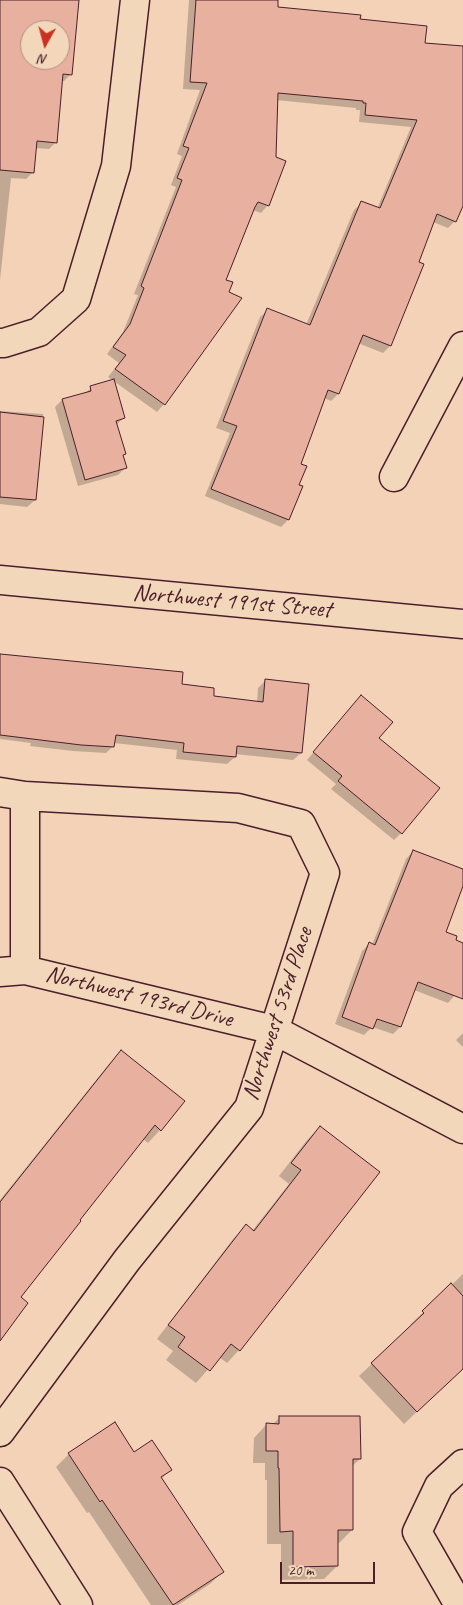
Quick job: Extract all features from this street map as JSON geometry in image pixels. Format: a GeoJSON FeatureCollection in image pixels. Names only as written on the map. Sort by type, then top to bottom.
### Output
{"type":"FeatureCollection","features":[{"type":"Feature","properties":{"kind":"street"},"geometry":{"type":"LineString","coordinates":[[0,343],[39,332],[76,299],[116,166],[135,0]]}},
{"type":"Feature","properties":{"kind":"street"},"geometry":{"type":"LineString","coordinates":[[394,477],[463,346]]}},
{"type":"Feature","properties":{"kind":"street","name":"Northwest 191st Street"},"geometry":{"type":"LineString","coordinates":[[0,580],[463,624]]}},
{"type":"Feature","properties":{"kind":"street"},"geometry":{"type":"LineString","coordinates":[[12,971],[13,794]]}},
{"type":"Feature","properties":{"kind":"street","name":"Northwest 53rd Place"},"geometry":{"type":"LineString","coordinates":[[0,1432],[127,1260],[249,1108],[325,873],[301,824],[238,808],[13,794]]}},
{"type":"Feature","properties":{"kind":"street","name":"Northwest 193rd Drive"},"geometry":{"type":"LineString","coordinates":[[12,971],[274,1030],[463,1129]]}},
{"type":"Feature","properties":{"kind":"street"},"geometry":{"type":"LineString","coordinates":[[459,1605],[417,1532],[439,1486],[463,1464]]}},
{"type":"Feature","properties":{"kind":"street"},"geometry":{"type":"LineString","coordinates":[[0,1482],[78,1605]]}},
{"type":"Feature","properties":{"kind":"building"},"geometry":{"type":"Polygon","coordinates":[[[0,0],[79,0],[72,75],[63,74],[57,143],[37,141],[34,173],[0,170],[0,0]]]}},
{"type":"Feature","properties":{"kind":"building"},"geometry":{"type":"Polygon","coordinates":[[[196,0],[278,0],[278,7],[361,15],[360,19],[427,26],[425,43],[463,46],[463,206],[456,222],[437,214],[419,262],[424,264],[391,346],[363,335],[339,394],[328,390],[301,464],[307,466],[299,485],[303,486],[289,520],[211,489],[237,426],[223,421],[267,308],[310,325],[361,201],[380,208],[417,120],[365,115],[366,103],[363,103],[363,101],[278,93],[276,157],[286,161],[269,206],[258,202],[255,207],[226,280],[233,282],[229,292],[242,298],[165,405],[115,369],[126,355],[113,347],[130,324],[144,288],[141,286],[182,180],[177,178],[189,148],[183,146],[207,83],[190,82],[196,0]]]}},
{"type":"Feature","properties":{"kind":"building"},"geometry":{"type":"Polygon","coordinates":[[[114,379],[125,418],[116,421],[126,454],[123,455],[127,468],[85,480],[62,399],[91,391],[90,386],[114,379]]]}},
{"type":"Feature","properties":{"kind":"building"},"geometry":{"type":"Polygon","coordinates":[[[0,412],[44,417],[36,500],[0,497],[0,412]]]}},
{"type":"Feature","properties":{"kind":"building"},"geometry":{"type":"Polygon","coordinates":[[[0,654],[183,672],[182,684],[214,688],[214,696],[263,702],[265,679],[309,684],[302,753],[237,746],[236,757],[183,752],[184,743],[116,735],[114,747],[0,735],[0,654]]]}},
{"type":"Feature","properties":{"kind":"building"},"geometry":{"type":"Polygon","coordinates":[[[361,695],[393,722],[379,738],[440,788],[402,834],[338,781],[342,776],[313,752],[361,695]]]}},
{"type":"Feature","properties":{"kind":"building"},"geometry":{"type":"Polygon","coordinates":[[[413,850],[463,869],[463,886],[446,932],[457,936],[456,940],[463,943],[463,999],[418,982],[401,1027],[377,1019],[373,1029],[342,1017],[369,942],[375,945],[413,850]]]}},
{"type":"Feature","properties":{"kind":"building"},"geometry":{"type":"Polygon","coordinates":[[[121,1050],[185,1101],[161,1131],[155,1125],[80,1220],[21,1297],[28,1303],[0,1341],[0,1202],[121,1050]]]}},
{"type":"Feature","properties":{"kind":"building"},"geometry":{"type":"Polygon","coordinates":[[[320,1126],[380,1172],[240,1351],[231,1344],[210,1371],[178,1347],[185,1337],[168,1325],[246,1224],[254,1231],[301,1170],[291,1163],[320,1126]]]}},
{"type":"Feature","properties":{"kind":"building"},"geometry":{"type":"Polygon","coordinates":[[[451,1283],[463,1296],[463,1369],[417,1412],[371,1363],[424,1313],[422,1311],[451,1283]]]}},
{"type":"Feature","properties":{"kind":"building"},"geometry":{"type":"Polygon","coordinates":[[[279,1416],[360,1416],[361,1459],[353,1459],[353,1530],[338,1530],[338,1566],[293,1567],[293,1531],[280,1532],[278,1451],[266,1451],[266,1423],[279,1424],[279,1416]]]}},
{"type":"Feature","properties":{"kind":"building"},"geometry":{"type":"Polygon","coordinates":[[[115,1422],[134,1452],[152,1440],[172,1470],[161,1477],[224,1572],[173,1605],[102,1500],[100,1502],[68,1453],[115,1422]]]}}]}
